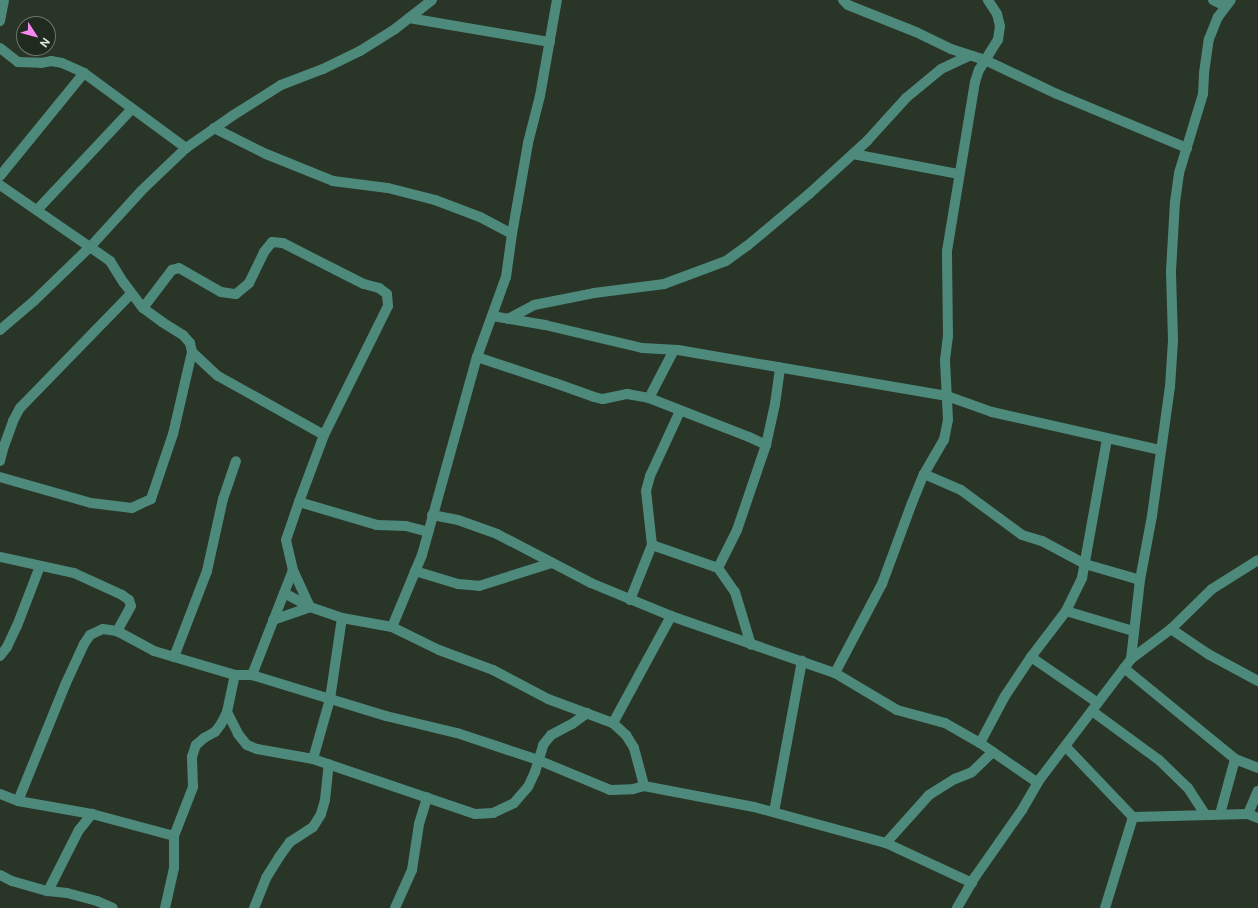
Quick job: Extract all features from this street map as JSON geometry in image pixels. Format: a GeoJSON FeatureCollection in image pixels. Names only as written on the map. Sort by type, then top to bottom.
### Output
{"type":"FeatureCollection","features":[{"type":"Feature","properties":{"kind":"street"},"geometry":{"type":"LineString","coordinates":[[0,21],[4,0]]}},
{"type":"Feature","properties":{"kind":"street"},"geometry":{"type":"LineString","coordinates":[[0,330],[34,301],[91,246],[141,191],[186,148],[281,85],[323,69],[360,51],[409,18],[432,0]]}},
{"type":"Feature","properties":{"kind":"street"},"geometry":{"type":"LineString","coordinates":[[392,628],[415,571],[428,532],[459,426],[477,357],[506,277],[528,143],[540,96],[557,0]]}},
{"type":"Feature","properties":{"kind":"street"},"geometry":{"type":"LineString","coordinates":[[842,0],[951,49],[985,60],[1058,94],[1187,148]]}},
{"type":"Feature","properties":{"kind":"street"},"geometry":{"type":"LineString","coordinates":[[834,673],[882,584],[924,474],[944,440],[948,420],[945,360],[948,337],[947,251],[975,82],[985,60],[998,40],[1000,26],[997,14],[988,0]]}},
{"type":"Feature","properties":{"kind":"street"},"geometry":{"type":"LineString","coordinates":[[1131,659],[1140,580],[1161,450],[1171,372],[1173,340],[1171,270],[1175,202],[1179,173],[1203,94],[1204,73],[1209,39],[1214,25],[1228,3],[1213,0]]}},
{"type":"Feature","properties":{"kind":"street"},"geometry":{"type":"LineString","coordinates":[[409,18],[550,42]]}},
{"type":"Feature","properties":{"kind":"street"},"geometry":{"type":"LineString","coordinates":[[0,48],[18,62],[41,63],[51,61],[62,63],[84,73],[186,148]]}},
{"type":"Feature","properties":{"kind":"street"},"geometry":{"type":"LineString","coordinates":[[508,319],[534,305],[594,293],[664,284],[726,261],[747,246],[809,194],[853,154],[906,98],[941,70],[969,56]]}},
{"type":"Feature","properties":{"kind":"street"},"geometry":{"type":"LineString","coordinates":[[0,176],[84,73]]}},
{"type":"Feature","properties":{"kind":"street"},"geometry":{"type":"LineString","coordinates":[[37,210],[132,108]]}},
{"type":"Feature","properties":{"kind":"street"},"geometry":{"type":"LineString","coordinates":[[214,128],[266,154],[333,181],[388,188],[435,200],[480,217],[512,234]]}},
{"type":"Feature","properties":{"kind":"street"},"geometry":{"type":"LineString","coordinates":[[853,154],[959,174]]}},
{"type":"Feature","properties":{"kind":"street"},"geometry":{"type":"LineString","coordinates":[[0,185],[37,210],[68,234],[91,246],[110,261],[131,294],[142,308],[183,335],[190,343],[192,352],[173,434],[151,499],[132,508],[91,503],[0,477]]}},
{"type":"Feature","properties":{"kind":"street"},"geometry":{"type":"LineString","coordinates":[[142,308],[172,270],[179,268],[214,289],[228,295],[236,294],[249,283],[264,252],[272,242],[283,243],[364,284],[379,288],[387,294],[388,306],[324,436],[286,540],[293,570],[310,607]]}},
{"type":"Feature","properties":{"kind":"street"},"geometry":{"type":"LineString","coordinates":[[0,461],[2,448],[20,408],[131,294]]}},
{"type":"Feature","properties":{"kind":"street"},"geometry":{"type":"LineString","coordinates":[[492,316],[545,325],[642,348],[674,350],[947,396],[992,412],[1161,450]]}},
{"type":"Feature","properties":{"kind":"street"},"geometry":{"type":"LineString","coordinates":[[649,398],[674,350]]}},
{"type":"Feature","properties":{"kind":"street"},"geometry":{"type":"LineString","coordinates":[[192,352],[218,376],[324,436]]}},
{"type":"Feature","properties":{"kind":"street"},"geometry":{"type":"LineString","coordinates":[[477,357],[594,397],[603,399],[628,394],[649,398],[766,445]]}},
{"type":"Feature","properties":{"kind":"street"},"geometry":{"type":"LineString","coordinates":[[718,568],[740,523],[766,445],[775,404],[780,367]]}},
{"type":"Feature","properties":{"kind":"street"},"geometry":{"type":"LineString","coordinates":[[630,600],[652,545],[646,491],[650,476],[680,411]]}},
{"type":"Feature","properties":{"kind":"street"},"geometry":{"type":"LineString","coordinates":[[980,743],[1005,696],[1031,657],[1066,611],[1082,578],[1107,439]]}},
{"type":"Feature","properties":{"kind":"street"},"geometry":{"type":"LineString","coordinates":[[174,657],[207,571],[223,499],[236,461]]}},
{"type":"Feature","properties":{"kind":"street"},"geometry":{"type":"LineString","coordinates":[[924,474],[961,490],[1022,535],[1042,541],[1085,564],[1140,580]]}},
{"type":"Feature","properties":{"kind":"street"},"geometry":{"type":"LineString","coordinates":[[299,502],[377,525],[406,526],[428,532]]}},
{"type":"Feature","properties":{"kind":"street"},"geometry":{"type":"LineString","coordinates":[[432,515],[458,520],[497,534],[552,563],[630,600],[751,645],[834,673],[897,710],[945,723],[980,743],[1038,783]]}},
{"type":"Feature","properties":{"kind":"street"},"geometry":{"type":"LineString","coordinates":[[652,545],[718,568],[736,592],[751,645]]}},
{"type":"Feature","properties":{"kind":"street"},"geometry":{"type":"LineString","coordinates":[[0,557],[74,573],[129,600],[131,606],[117,631]]}},
{"type":"Feature","properties":{"kind":"street"},"geometry":{"type":"LineString","coordinates":[[957,908],[1038,783],[1131,659],[1171,629],[1212,589],[1258,560]]}},
{"type":"Feature","properties":{"kind":"street"},"geometry":{"type":"LineString","coordinates":[[415,571],[458,584],[479,586],[552,563]]}},
{"type":"Feature","properties":{"kind":"street"},"geometry":{"type":"LineString","coordinates":[[0,656],[7,647],[17,626],[40,566]]}},
{"type":"Feature","properties":{"kind":"street"},"geometry":{"type":"LineString","coordinates":[[252,675],[293,570]]}},
{"type":"Feature","properties":{"kind":"street"},"geometry":{"type":"LineString","coordinates":[[284,594],[310,607],[342,618],[392,628],[439,650],[493,670],[548,699],[613,722],[626,735],[634,748],[644,786]]}},
{"type":"Feature","properties":{"kind":"street"},"geometry":{"type":"LineString","coordinates":[[273,620],[310,607]]}},
{"type":"Feature","properties":{"kind":"street"},"geometry":{"type":"LineString","coordinates":[[1066,611],[1133,631]]}},
{"type":"Feature","properties":{"kind":"street"},"geometry":{"type":"LineString","coordinates":[[613,722],[671,616]]}},
{"type":"Feature","properties":{"kind":"street"},"geometry":{"type":"LineString","coordinates":[[313,759],[330,698],[342,618]]}},
{"type":"Feature","properties":{"kind":"street"},"geometry":{"type":"LineString","coordinates":[[18,801],[66,683],[84,644],[90,635],[103,629],[117,631],[154,651],[235,675],[252,675],[386,716],[457,733],[538,760],[610,790],[632,789],[644,786],[774,812],[886,843],[972,883]]}},
{"type":"Feature","properties":{"kind":"street"},"geometry":{"type":"LineString","coordinates":[[1171,629],[1208,654],[1258,681]]}},
{"type":"Feature","properties":{"kind":"street"},"geometry":{"type":"LineString","coordinates":[[1031,657],[1159,760],[1188,788],[1205,814]]}},
{"type":"Feature","properties":{"kind":"street"},"geometry":{"type":"LineString","coordinates":[[774,812],[802,661]]}},
{"type":"Feature","properties":{"kind":"street"},"geometry":{"type":"LineString","coordinates":[[1124,668],[1235,759],[1258,768]]}},
{"type":"Feature","properties":{"kind":"street"},"geometry":{"type":"LineString","coordinates":[[165,908],[174,868],[174,836],[193,787],[192,758],[196,745],[204,738],[215,732],[227,712],[235,675]]}},
{"type":"Feature","properties":{"kind":"street"},"geometry":{"type":"LineString","coordinates":[[227,712],[238,734],[247,744],[257,749],[313,759],[475,814],[493,813],[514,803],[528,787],[535,772],[543,744],[551,735],[572,724],[587,713]]}},
{"type":"Feature","properties":{"kind":"street"},"geometry":{"type":"LineString","coordinates":[[1066,747],[1116,798],[1132,817]]}},
{"type":"Feature","properties":{"kind":"street"},"geometry":{"type":"LineString","coordinates":[[886,843],[929,795],[955,779],[972,772],[993,752]]}},
{"type":"Feature","properties":{"kind":"street"},"geometry":{"type":"LineString","coordinates":[[1220,814],[1235,759]]}},
{"type":"Feature","properties":{"kind":"street"},"geometry":{"type":"LineString","coordinates":[[254,908],[266,878],[279,857],[290,842],[313,826],[321,814],[325,800],[329,764]]}},
{"type":"Feature","properties":{"kind":"street"},"geometry":{"type":"LineString","coordinates":[[1248,814],[1258,791]]}},
{"type":"Feature","properties":{"kind":"street"},"geometry":{"type":"LineString","coordinates":[[0,794],[18,801],[92,814],[174,836]]}},
{"type":"Feature","properties":{"kind":"street"},"geometry":{"type":"LineString","coordinates":[[395,908],[412,870],[419,824],[427,797]]}},
{"type":"Feature","properties":{"kind":"street"},"geometry":{"type":"LineString","coordinates":[[48,891],[79,830],[92,814]]}},
{"type":"Feature","properties":{"kind":"street"},"geometry":{"type":"LineString","coordinates":[[1132,817],[1248,814],[1258,818]]}},
{"type":"Feature","properties":{"kind":"street"},"geometry":{"type":"LineString","coordinates":[[1104,908],[1132,817]]}},
{"type":"Feature","properties":{"kind":"street"},"geometry":{"type":"LineString","coordinates":[[0,875],[12,881],[48,891],[75,895],[97,901],[113,908]]}}]}
